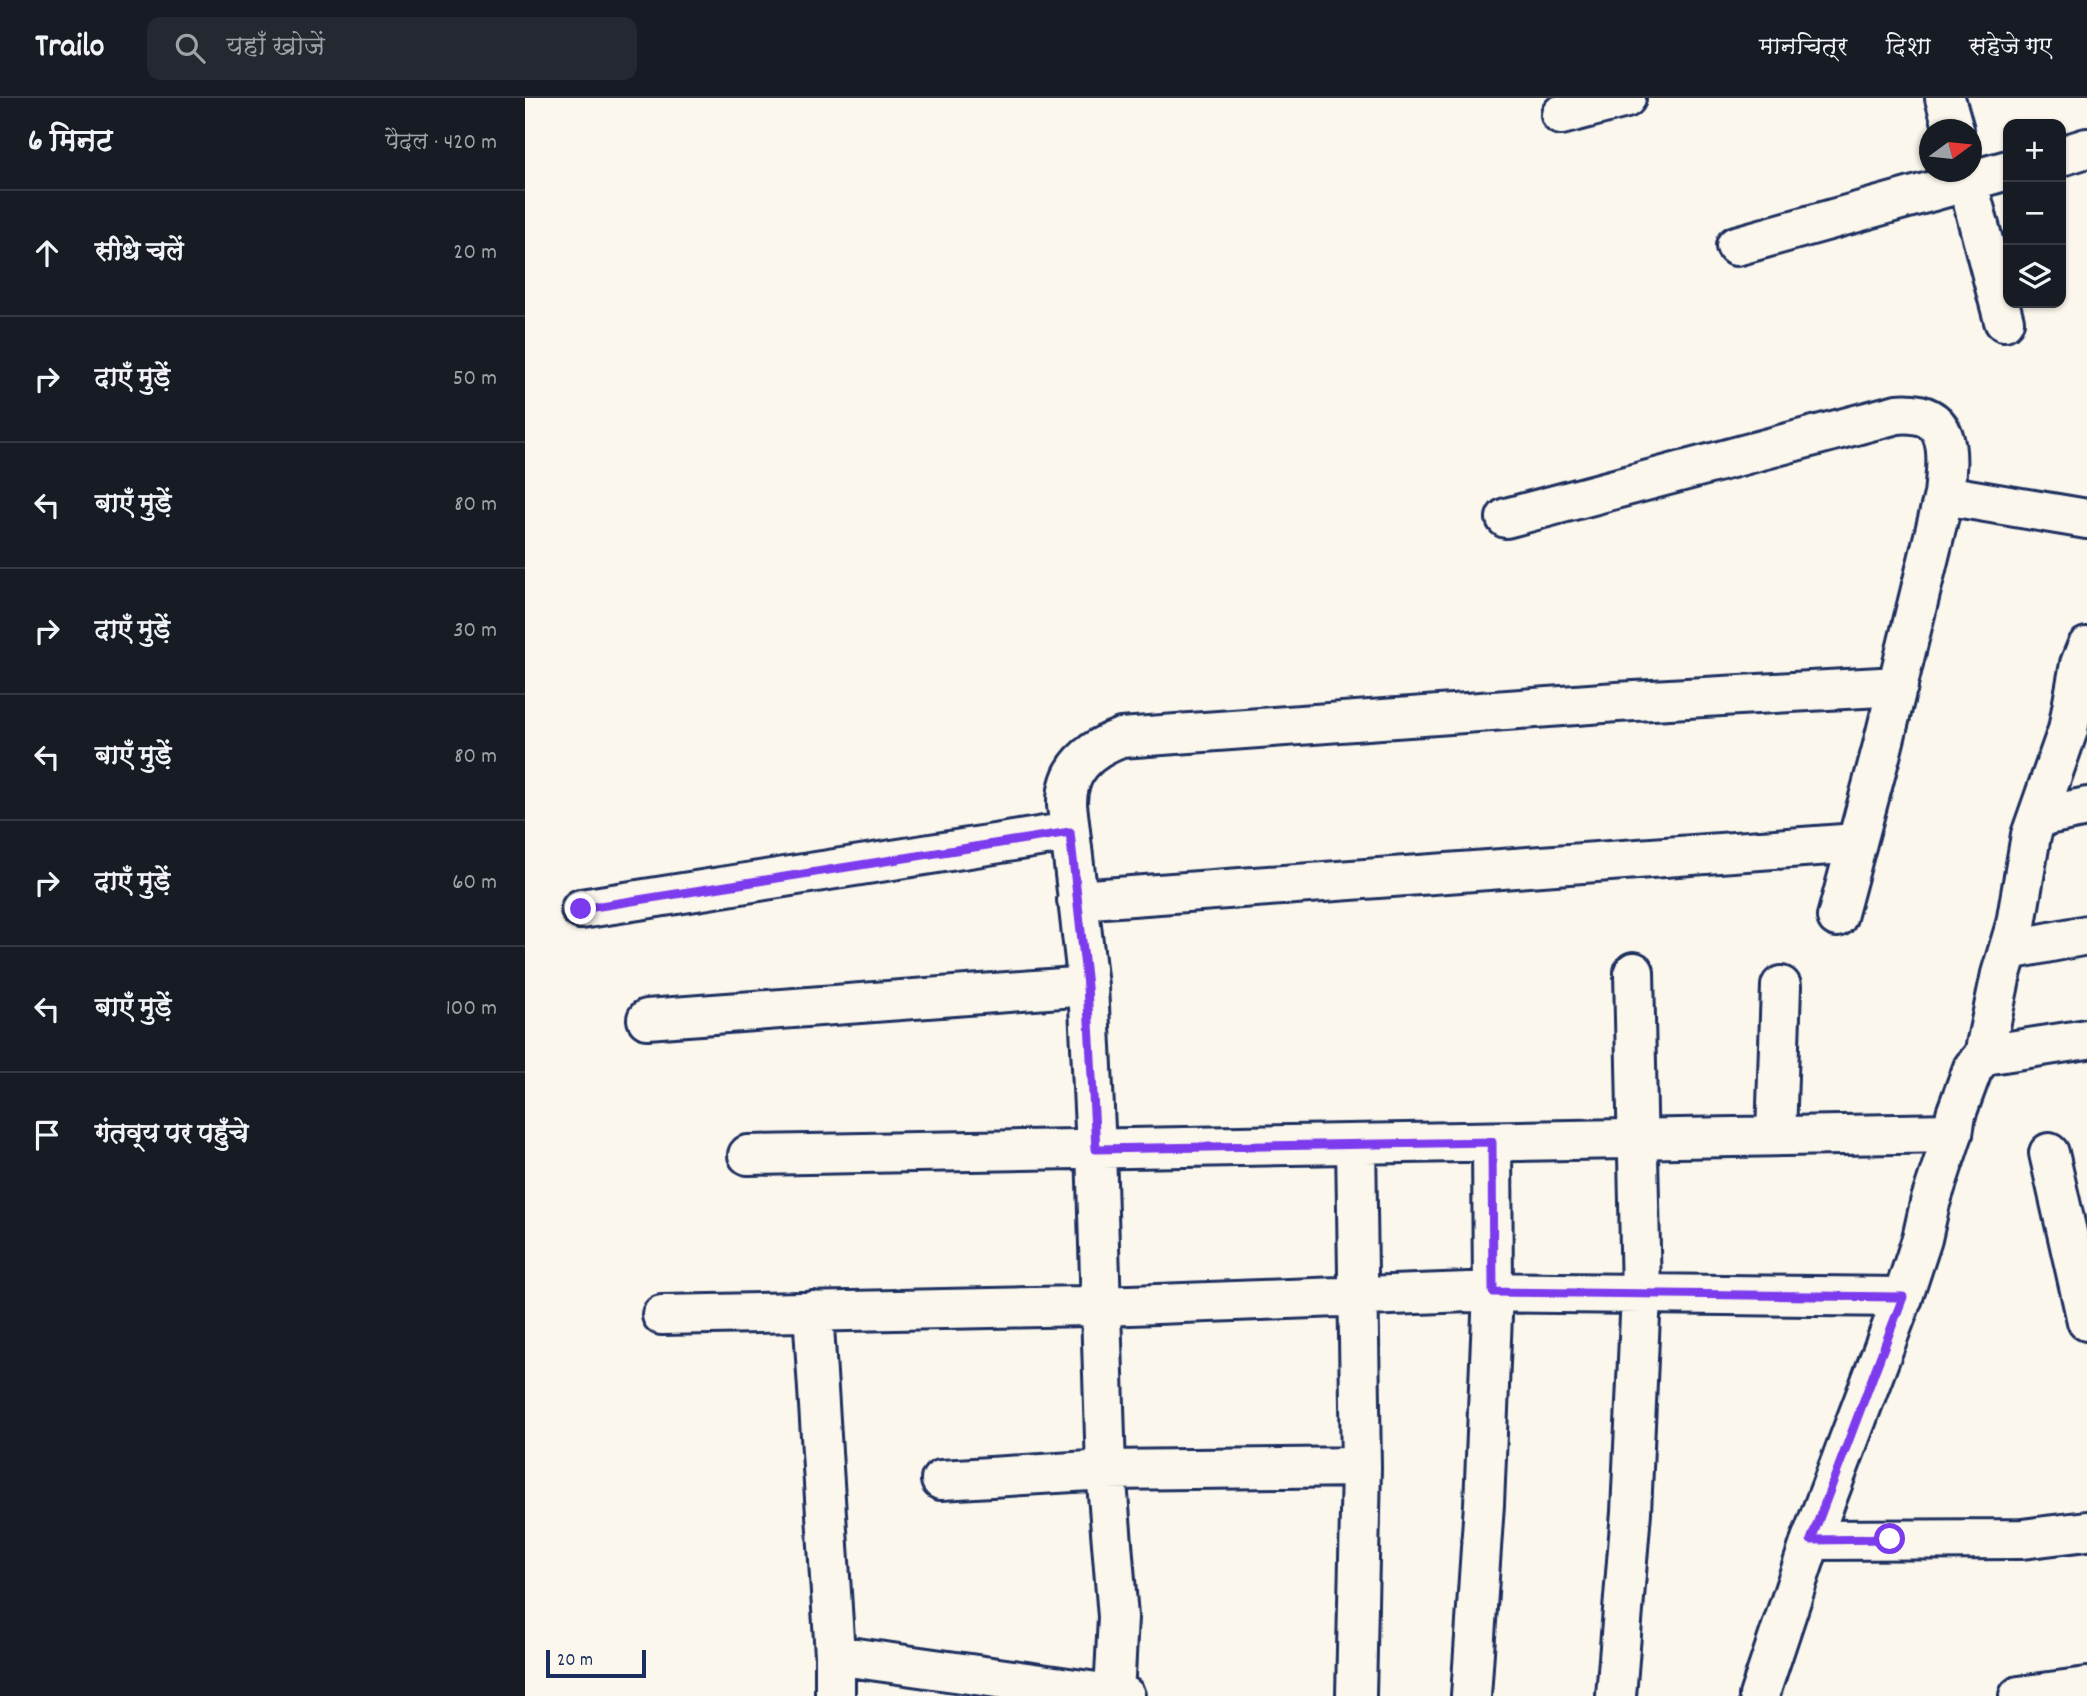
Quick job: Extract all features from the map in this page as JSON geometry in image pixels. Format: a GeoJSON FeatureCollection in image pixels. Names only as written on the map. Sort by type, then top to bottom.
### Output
{"type":"FeatureCollection","features":[{"type":"Feature","properties":{"kind":"street"},"geometry":{"type":"LineString","coordinates":[[1561,116],[1626,98]]}},
{"type":"Feature","properties":{"kind":"street"},"geometry":{"type":"LineString","coordinates":[[1945,98],[1951,119]]}},
{"type":"Feature","properties":{"kind":"street"},"geometry":{"type":"LineString","coordinates":[[2066,154],[2087,148]]}},
{"type":"Feature","properties":{"kind":"street"},"geometry":{"type":"LineString","coordinates":[[1982,174],[2003,171]]}},
{"type":"Feature","properties":{"kind":"street"},"geometry":{"type":"LineString","coordinates":[[1736,246],[1947,182]]}},
{"type":"Feature","properties":{"kind":"street"},"geometry":{"type":"LineString","coordinates":[[1969,182],[2004,321]]}},
{"type":"Feature","properties":{"kind":"street"},"geometry":{"type":"LineString","coordinates":[[1506,517],[1897,414],[1914,412],[1930,418],[1941,431],[1947,447],[1948,461],[1944,495],[1898,686],[1837,918]]}},
{"type":"Feature","properties":{"kind":"street"},"geometry":{"type":"LineString","coordinates":[[1944,495],[2087,519]]}},
{"type":"Feature","properties":{"kind":"street"},"geometry":{"type":"LineString","coordinates":[[1759,1696],[1811,1540],[1903,1297],[1963,1094],[1973,1068],[1984,1055],[2001,974],[2020,906],[2031,835],[2082,685],[2080,664],[2087,647]]}},
{"type":"Feature","properties":{"kind":"street"},"geometry":{"type":"LineString","coordinates":[[835,1655],[1044,1690],[1120,1695],[1118,1617],[1106,1471],[1096,1149],[1087,986],[1067,789],[1074,772],[1090,755],[1121,737],[1617,702],[1898,686]]}},
{"type":"Feature","properties":{"kind":"street"},"geometry":{"type":"LineString","coordinates":[[2038,817],[2087,807]]}},
{"type":"Feature","properties":{"kind":"street"},"geometry":{"type":"LineString","coordinates":[[581,909],[1070,832]]}},
{"type":"Feature","properties":{"kind":"street"},"geometry":{"type":"LineString","coordinates":[[1077,900],[1857,842]]}},
{"type":"Feature","properties":{"kind":"street"},"geometry":{"type":"LineString","coordinates":[[2009,950],[2087,935]]}},
{"type":"Feature","properties":{"kind":"street"},"geometry":{"type":"LineString","coordinates":[[1616,1696],[1631,1512],[1641,1294],[1634,972]]}},
{"type":"Feature","properties":{"kind":"street"},"geometry":{"type":"LineString","coordinates":[[647,1019],[1087,986]]}},
{"type":"Feature","properties":{"kind":"street"},"geometry":{"type":"LineString","coordinates":[[1776,1136],[1781,986]]}},
{"type":"Feature","properties":{"kind":"street"},"geometry":{"type":"LineString","coordinates":[[1984,1055],[2087,1039]]}},
{"type":"Feature","properties":{"kind":"street"},"geometry":{"type":"LineString","coordinates":[[748,1156],[1953,1133]]}},
{"type":"Feature","properties":{"kind":"street"},"geometry":{"type":"LineString","coordinates":[[1471,1696],[1484,1504],[1493,1292],[1492,1142]]}},
{"type":"Feature","properties":{"kind":"street"},"geometry":{"type":"LineString","coordinates":[[1356,1144],[1361,1467],[1356,1696]]}},
{"type":"Feature","properties":{"kind":"street"},"geometry":{"type":"LineString","coordinates":[[2049,1153],[2087,1321]]}},
{"type":"Feature","properties":{"kind":"street"},"geometry":{"type":"LineString","coordinates":[[662,1315],[1493,1292],[1903,1297]]}},
{"type":"Feature","properties":{"kind":"street"},"geometry":{"type":"LineString","coordinates":[[813,1311],[835,1655],[835,1696]]}},
{"type":"Feature","properties":{"kind":"street"},"geometry":{"type":"LineString","coordinates":[[941,1480],[1106,1471],[1361,1467]]}},
{"type":"Feature","properties":{"kind":"street"},"geometry":{"type":"LineString","coordinates":[[1811,1540],[2022,1539],[2087,1531]]}},
{"type":"Feature","properties":{"kind":"street"},"geometry":{"type":"LineString","coordinates":[[2019,1696],[2087,1687]]}},
{"type":"Feature","properties":{"kind":"route"},"geometry":{"type":"LineString","coordinates":[[581,909],[1070,832],[1087,986],[1096,1149],[1492,1142],[1493,1292],[1903,1297],[1811,1540],[1890,1539]]}}]}
